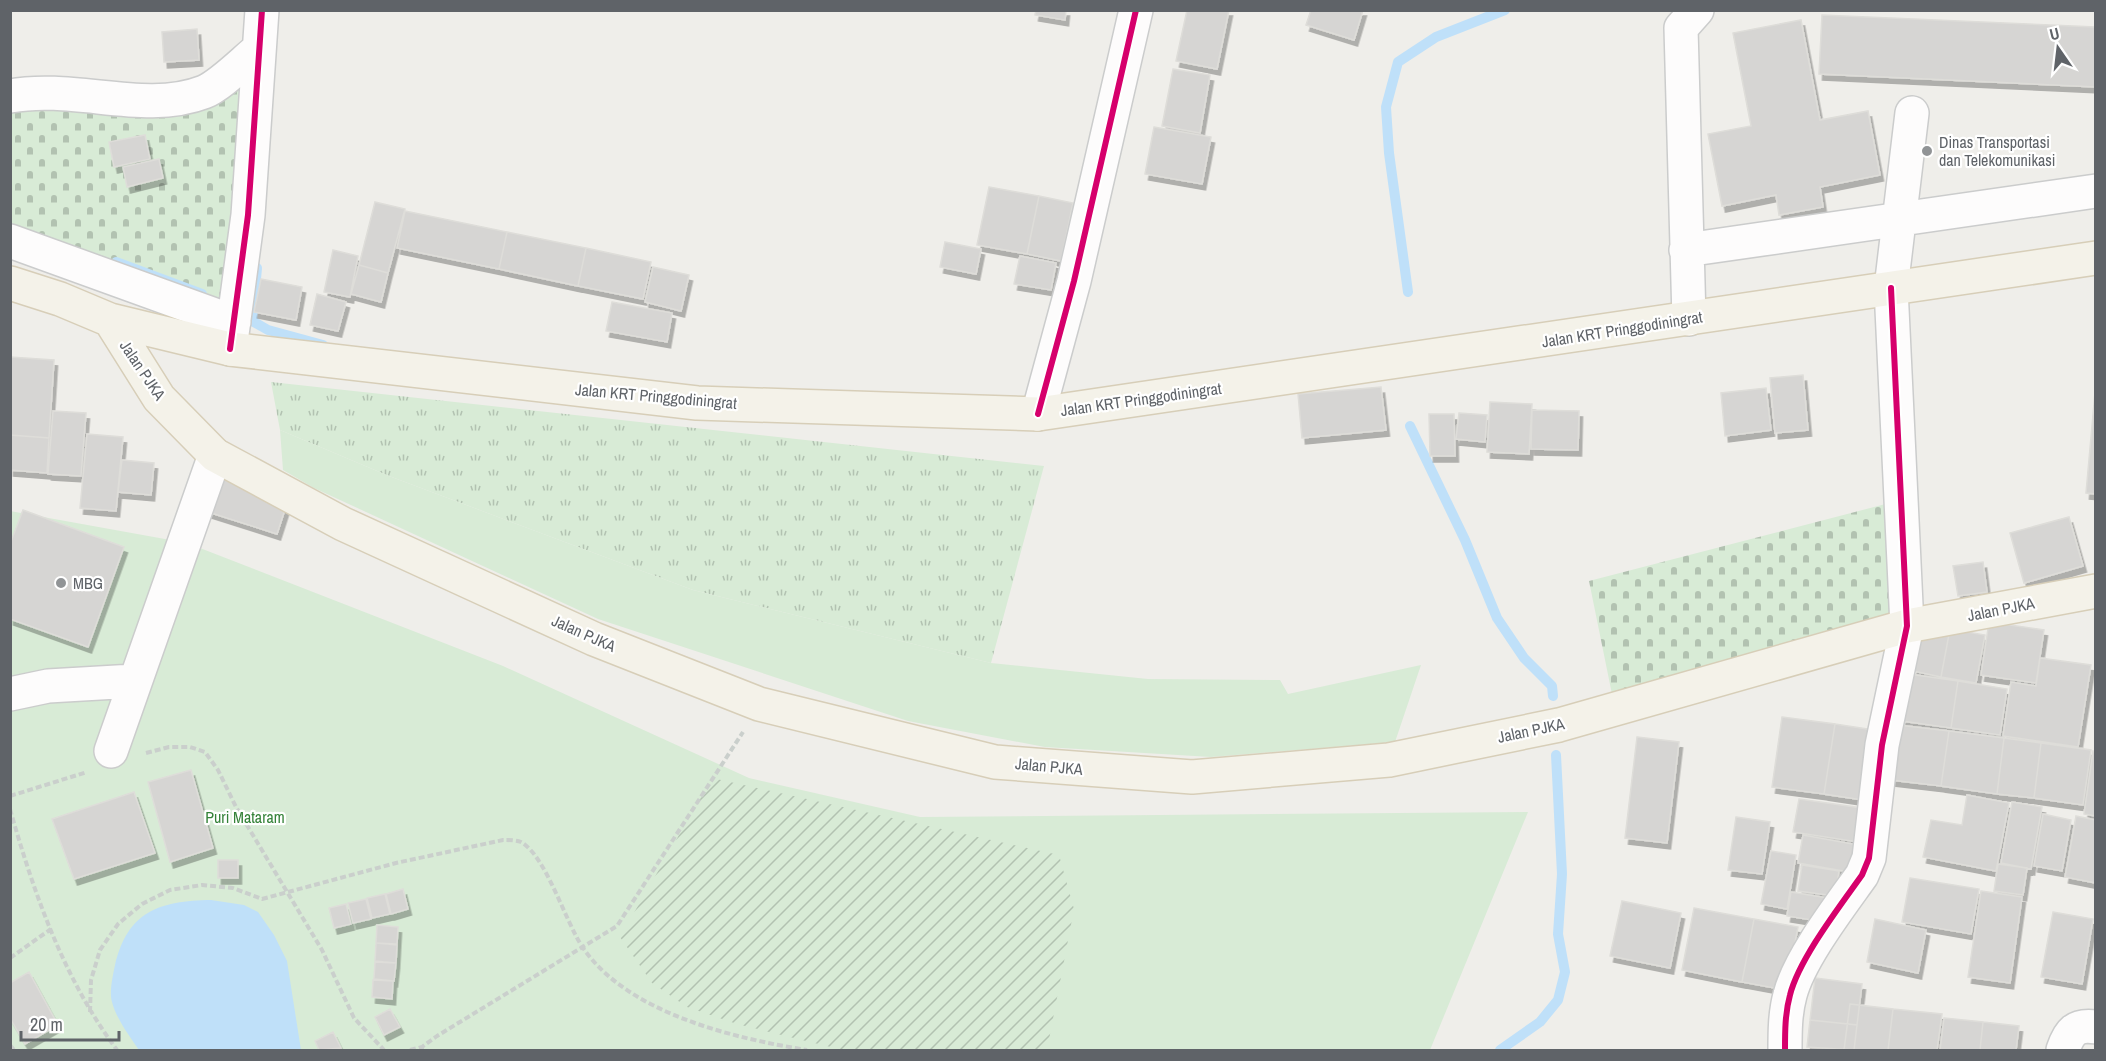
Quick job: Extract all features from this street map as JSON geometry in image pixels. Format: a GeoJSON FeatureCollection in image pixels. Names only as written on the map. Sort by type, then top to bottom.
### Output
{"type":"FeatureCollection","features":[{"type":"Feature","properties":{"kind":"main road","name":"Jalan KRT Pringgodiningrat"},"geometry":{"type":"LineString","coordinates":[[10,283],[110,320],[697,403],[1038,414],[2096,258]]}},
{"type":"Feature","properties":{"kind":"main road","name":"Jalan PJKA"},"geometry":{"type":"LineString","coordinates":[[110,320],[159,398],[215,455],[343,524],[552,620],[759,704],[995,762],[1192,777],[1389,760],[1537,730],[1907,626],[2096,591]]}},
{"type":"Feature","properties":{"kind":"street"},"geometry":{"type":"LineString","coordinates":[[10,241],[232,336],[248,214],[262,10]]}},
{"type":"Feature","properties":{"kind":"street"},"geometry":{"type":"LineString","coordinates":[[1038,414],[1074,281],[1136,10]]}},
{"type":"Feature","properties":{"kind":"street"},"geometry":{"type":"LineString","coordinates":[[1689,319],[1681,28],[1697,10]]}},
{"type":"Feature","properties":{"kind":"street"},"geometry":{"type":"LineString","coordinates":[[10,96],[37,91],[163,101],[206,91],[259,49]]}},
{"type":"Feature","properties":{"kind":"street"},"geometry":{"type":"LineString","coordinates":[[1785,1050],[1785,1024],[1790,994],[1802,968],[1869,858],[1882,745],[1907,626],[1891,288],[1912,112]]}},
{"type":"Feature","properties":{"kind":"street"},"geometry":{"type":"LineString","coordinates":[[1686,250],[2096,191]]}},
{"type":"Feature","properties":{"kind":"street"},"geometry":{"type":"LineString","coordinates":[[100,761],[134,681],[215,455]]}},
{"type":"Feature","properties":{"kind":"street"},"geometry":{"type":"LineString","coordinates":[[10,694],[48,686],[134,681]]}},
{"type":"Feature","properties":{"kind":"street"},"geometry":{"type":"LineString","coordinates":[[2063,1050],[2068,1034],[2075,1028],[2084,1025],[2096,1027]]}},
{"type":"Feature","properties":{"kind":"path"},"geometry":{"type":"LineString","coordinates":[[410,1050],[422,1049],[617,926],[733,749],[759,704]]}},
{"type":"Feature","properties":{"kind":"path"},"geometry":{"type":"LineString","coordinates":[[144,754],[169,747],[190,747],[205,753],[218,770],[236,807],[322,950],[354,1018],[384,1050]]}},
{"type":"Feature","properties":{"kind":"path"},"geometry":{"type":"LineString","coordinates":[[10,796],[100,761]]}},
{"type":"Feature","properties":{"kind":"path"},"geometry":{"type":"LineString","coordinates":[[10,809],[28,871],[68,972],[90,1012],[117,1050]]}},
{"type":"Feature","properties":{"kind":"path"},"geometry":{"type":"LineString","coordinates":[[90,1012],[91,980],[100,950],[118,924],[142,904],[170,890],[201,885],[233,888],[262,899],[288,894],[396,863],[503,840],[520,842],[540,860],[558,903],[583,948],[613,981],[646,1002],[701,1024],[807,1050]]}},
{"type":"Feature","properties":{"kind":"path"},"geometry":{"type":"LineString","coordinates":[[10,958],[51,928]]}},
{"type":"Feature","properties":{"kind":"path"},"geometry":{"type":"LineString","coordinates":[[10,1045],[14,1050]]}},
{"type":"Feature","properties":{"kind":"green space"},"geometry":{"type":"Polygon","coordinates":[[[259,49],[235,315],[11,240],[11,96],[163,101],[259,49]]]}},
{"type":"Feature","properties":{"kind":"green space"},"geometry":{"type":"Polygon","coordinates":[[[271,382],[1044,466],[991,663],[693,590],[389,476],[280,430],[271,382]]]}},
{"type":"Feature","properties":{"kind":"green space"},"geometry":{"type":"Polygon","coordinates":[[[280,430],[389,476],[693,590],[991,663],[1148,679],[1280,680],[1288,694],[1421,665],[1395,742],[1211,757],[1045,747],[908,721],[598,619],[314,488],[283,470],[280,430]]]}},
{"type":"Feature","properties":{"kind":"green space"},"geometry":{"type":"Polygon","coordinates":[[[1901,500],[1907,617],[1615,709],[1589,581],[1901,500]]]}},
{"type":"Feature","properties":{"kind":"green space","name":"Puri Mataram"},"geometry":{"type":"Polygon","coordinates":[[[10,511],[187,543],[503,666],[749,778],[920,817],[1528,812],[1430,1050],[11,1050],[10,511]]]}},
{"type":"Feature","properties":{"kind":"green space"},"geometry":{"type":"Polygon","coordinates":[[[712,778],[1059,855],[1074,909],[1047,1050],[843,1050],[737,1024],[687,1007],[652,983],[620,937],[712,778]]]}},
{"type":"Feature","properties":{"kind":"water"},"geometry":{"type":"Polygon","coordinates":[[[211,900],[244,905],[258,912],[274,935],[287,961],[301,1050],[139,1050],[124,1027],[114,1008],[111,989],[115,965],[128,932],[137,921],[161,907],[176,903],[211,900]]]}},
{"type":"Feature","properties":{"kind":"building"},"geometry":{"type":"Polygon","coordinates":[[[1036,10],[1066,10],[1065,20],[1035,15],[1036,10]]]}},
{"type":"Feature","properties":{"kind":"building"},"geometry":{"type":"Polygon","coordinates":[[[1187,10],[1229,10],[1217,69],[1176,61],[1187,10]]]}},
{"type":"Feature","properties":{"kind":"building"},"geometry":{"type":"Polygon","coordinates":[[[1311,10],[1363,10],[1354,40],[1306,25],[1311,10]]]}},
{"type":"Feature","properties":{"kind":"building"},"geometry":{"type":"Polygon","coordinates":[[[1822,15],[2096,27],[2096,87],[1819,74],[1822,15]]]}},
{"type":"Feature","properties":{"kind":"building"},"geometry":{"type":"Polygon","coordinates":[[[1801,20],[1820,120],[1868,111],[1880,175],[1820,187],[1823,207],[1779,215],[1776,195],[1722,206],[1708,134],[1751,126],[1733,33],[1801,20]]]}},
{"type":"Feature","properties":{"kind":"building"},"geometry":{"type":"Polygon","coordinates":[[[197,29],[199,60],[164,62],[162,32],[197,29]]]}},
{"type":"Feature","properties":{"kind":"building"},"geometry":{"type":"Polygon","coordinates":[[[1173,69],[1210,75],[1200,133],[1162,126],[1173,69]]]}},
{"type":"Feature","properties":{"kind":"building"},"geometry":{"type":"Polygon","coordinates":[[[1154,127],[1211,137],[1202,184],[1145,174],[1154,127]]]}},
{"type":"Feature","properties":{"kind":"building"},"geometry":{"type":"Polygon","coordinates":[[[145,135],[150,159],[114,167],[109,142],[145,135]]]}},
{"type":"Feature","properties":{"kind":"building"},"geometry":{"type":"Polygon","coordinates":[[[159,159],[163,178],[127,187],[123,167],[159,159]]]}},
{"type":"Feature","properties":{"kind":"building"},"geometry":{"type":"Polygon","coordinates":[[[989,187],[1039,196],[1027,254],[977,245],[989,187]]]}},
{"type":"Feature","properties":{"kind":"building"},"geometry":{"type":"Polygon","coordinates":[[[1039,196],[1073,203],[1061,261],[1027,254],[1039,196]]]}},
{"type":"Feature","properties":{"kind":"building"},"geometry":{"type":"Polygon","coordinates":[[[375,202],[405,209],[388,273],[359,265],[375,202]]]}},
{"type":"Feature","properties":{"kind":"building"},"geometry":{"type":"Polygon","coordinates":[[[405,211],[507,232],[499,269],[397,248],[405,211]]]}},
{"type":"Feature","properties":{"kind":"building"},"geometry":{"type":"Polygon","coordinates":[[[507,232],[586,248],[578,286],[499,269],[507,232]]]}},
{"type":"Feature","properties":{"kind":"building"},"geometry":{"type":"Polygon","coordinates":[[[945,242],[981,249],[976,274],[940,267],[945,242]]]}},
{"type":"Feature","properties":{"kind":"building"},"geometry":{"type":"Polygon","coordinates":[[[586,248],[651,262],[643,299],[578,286],[586,248]]]}},
{"type":"Feature","properties":{"kind":"building"},"geometry":{"type":"Polygon","coordinates":[[[333,250],[358,256],[350,297],[324,292],[333,250]]]}},
{"type":"Feature","properties":{"kind":"building"},"geometry":{"type":"Polygon","coordinates":[[[1020,256],[1056,263],[1051,290],[1014,284],[1020,256]]]}},
{"type":"Feature","properties":{"kind":"building"},"geometry":{"type":"Polygon","coordinates":[[[359,265],[388,273],[381,302],[351,294],[359,265]]]}},
{"type":"Feature","properties":{"kind":"building"},"geometry":{"type":"Polygon","coordinates":[[[653,267],[689,275],[681,311],[645,302],[653,267]]]}},
{"type":"Feature","properties":{"kind":"building"},"geometry":{"type":"Polygon","coordinates":[[[261,279],[302,287],[296,320],[254,312],[261,279]]]}},
{"type":"Feature","properties":{"kind":"building"},"geometry":{"type":"Polygon","coordinates":[[[317,294],[346,302],[338,331],[310,325],[317,294]]]}},
{"type":"Feature","properties":{"kind":"building"},"geometry":{"type":"Polygon","coordinates":[[[612,302],[672,313],[667,342],[606,331],[612,302]]]}},
{"type":"Feature","properties":{"kind":"building"},"geometry":{"type":"Polygon","coordinates":[[[10,357],[54,360],[49,438],[10,435],[10,357]]]}},
{"type":"Feature","properties":{"kind":"building"},"geometry":{"type":"Polygon","coordinates":[[[1803,375],[1808,430],[1775,433],[1770,378],[1803,375]]]}},
{"type":"Feature","properties":{"kind":"building"},"geometry":{"type":"Polygon","coordinates":[[[2096,381],[2096,494],[2086,493],[2096,381]]]}},
{"type":"Feature","properties":{"kind":"building"},"geometry":{"type":"Polygon","coordinates":[[[1381,387],[1386,430],[1302,438],[1298,394],[1381,387]]]}},
{"type":"Feature","properties":{"kind":"building"},"geometry":{"type":"Polygon","coordinates":[[[1766,388],[1771,430],[1725,436],[1721,393],[1766,388]]]}},
{"type":"Feature","properties":{"kind":"building"},"geometry":{"type":"Polygon","coordinates":[[[1490,402],[1532,404],[1529,454],[1487,452],[1490,402]]]}},
{"type":"Feature","properties":{"kind":"building"},"geometry":{"type":"Polygon","coordinates":[[[1532,410],[1579,411],[1578,450],[1531,449],[1532,410]]]}},
{"type":"Feature","properties":{"kind":"building"},"geometry":{"type":"Polygon","coordinates":[[[53,411],[86,413],[81,476],[48,474],[53,411]]]}},
{"type":"Feature","properties":{"kind":"building"},"geometry":{"type":"Polygon","coordinates":[[[1459,413],[1487,415],[1485,442],[1456,439],[1459,413]]]}},
{"type":"Feature","properties":{"kind":"building"},"geometry":{"type":"Polygon","coordinates":[[[1429,414],[1454,414],[1455,456],[1430,456],[1429,414]]]}},
{"type":"Feature","properties":{"kind":"building"},"geometry":{"type":"Polygon","coordinates":[[[87,434],[123,437],[116,511],[80,508],[87,434]]]}},
{"type":"Feature","properties":{"kind":"building"},"geometry":{"type":"Polygon","coordinates":[[[10,435],[49,438],[47,473],[10,470],[10,435]]]}},
{"type":"Feature","properties":{"kind":"building"},"geometry":{"type":"Polygon","coordinates":[[[122,460],[154,463],[151,495],[118,492],[122,460]]]}},
{"type":"Feature","properties":{"kind":"building"},"geometry":{"type":"Polygon","coordinates":[[[219,478],[288,500],[277,534],[208,512],[219,478]]]}},
{"type":"Feature","properties":{"kind":"building","name":"MBG"},"geometry":{"type":"Polygon","coordinates":[[[23,510],[124,547],[88,647],[10,619],[10,544],[23,510]]]}},
{"type":"Feature","properties":{"kind":"building"},"geometry":{"type":"Polygon","coordinates":[[[2069,517],[2083,566],[2024,583],[2010,533],[2069,517]]]}},
{"type":"Feature","properties":{"kind":"building"},"geometry":{"type":"Polygon","coordinates":[[[1983,562],[1987,592],[1958,596],[1953,566],[1983,562]]]}},
{"type":"Feature","properties":{"kind":"building"},"geometry":{"type":"Polygon","coordinates":[[[1989,622],[2044,630],[2036,683],[1981,675],[1989,622]]]}},
{"type":"Feature","properties":{"kind":"building"},"geometry":{"type":"Polygon","coordinates":[[[1921,624],[1950,629],[1941,677],[1913,671],[1921,624]]]}},
{"type":"Feature","properties":{"kind":"building"},"geometry":{"type":"Polygon","coordinates":[[[1950,629],[1985,635],[1976,683],[1941,677],[1950,629]]]}},
{"type":"Feature","properties":{"kind":"building"},"geometry":{"type":"Polygon","coordinates":[[[2040,658],[2091,665],[2078,747],[2003,736],[2011,682],[2036,686],[2040,658]]]}},
{"type":"Feature","properties":{"kind":"building"},"geometry":{"type":"Polygon","coordinates":[[[1909,674],[1958,681],[1951,728],[1902,721],[1909,674]]]}},
{"type":"Feature","properties":{"kind":"building"},"geometry":{"type":"Polygon","coordinates":[[[1958,681],[2007,689],[2000,735],[1951,728],[1958,681]]]}},
{"type":"Feature","properties":{"kind":"building"},"geometry":{"type":"Polygon","coordinates":[[[1782,717],[1835,724],[1824,794],[1772,787],[1782,717]]]}},
{"type":"Feature","properties":{"kind":"building"},"geometry":{"type":"Polygon","coordinates":[[[1835,724],[1880,731],[1869,801],[1824,794],[1835,724]]]}},
{"type":"Feature","properties":{"kind":"building"},"geometry":{"type":"Polygon","coordinates":[[[1898,725],[1949,731],[1941,786],[1891,780],[1898,725]]]}},
{"type":"Feature","properties":{"kind":"building"},"geometry":{"type":"Polygon","coordinates":[[[1949,731],[2004,738],[1997,794],[1941,786],[1949,731]]]}},
{"type":"Feature","properties":{"kind":"building"},"geometry":{"type":"Polygon","coordinates":[[[1637,737],[1679,742],[1667,843],[1625,838],[1637,737]]]}},
{"type":"Feature","properties":{"kind":"building"},"geometry":{"type":"Polygon","coordinates":[[[2004,738],[2041,743],[2034,798],[1997,794],[2004,738]]]}},
{"type":"Feature","properties":{"kind":"building"},"geometry":{"type":"Polygon","coordinates":[[[2041,743],[2091,750],[2083,805],[2034,798],[2041,743]]]}},
{"type":"Feature","properties":{"kind":"building"},"geometry":{"type":"Polygon","coordinates":[[[2093,751],[2096,752],[2096,816],[2084,814],[2093,751]]]}},
{"type":"Feature","properties":{"kind":"building"},"geometry":{"type":"Polygon","coordinates":[[[191,770],[213,848],[170,862],[148,782],[191,770]]]}},
{"type":"Feature","properties":{"kind":"building"},"geometry":{"type":"Polygon","coordinates":[[[134,792],[155,853],[74,879],[52,819],[134,792]]]}},
{"type":"Feature","properties":{"kind":"building"},"geometry":{"type":"Polygon","coordinates":[[[1967,795],[2009,803],[1996,871],[1923,857],[1931,820],[1962,825],[1967,795]]]}},
{"type":"Feature","properties":{"kind":"building"},"geometry":{"type":"Polygon","coordinates":[[[1799,799],[1869,809],[1864,843],[1793,832],[1799,799]]]}},
{"type":"Feature","properties":{"kind":"building"},"geometry":{"type":"Polygon","coordinates":[[[2012,802],[2042,807],[2031,869],[2001,863],[2012,802]]]}},
{"type":"Feature","properties":{"kind":"building"},"geometry":{"type":"Polygon","coordinates":[[[2043,814],[2071,820],[2062,871],[2034,866],[2043,814]]]}},
{"type":"Feature","properties":{"kind":"building"},"geometry":{"type":"Polygon","coordinates":[[[2076,816],[2096,820],[2096,883],[2065,877],[2076,816]]]}},
{"type":"Feature","properties":{"kind":"building"},"geometry":{"type":"Polygon","coordinates":[[[1736,817],[1770,822],[1762,874],[1728,870],[1736,817]]]}},
{"type":"Feature","properties":{"kind":"building"},"geometry":{"type":"Polygon","coordinates":[[[1803,835],[1864,846],[1860,874],[1798,863],[1803,835]]]}},
{"type":"Feature","properties":{"kind":"building"},"geometry":{"type":"Polygon","coordinates":[[[1771,851],[1796,855],[1787,909],[1761,904],[1771,851]]]}},
{"type":"Feature","properties":{"kind":"building"},"geometry":{"type":"Polygon","coordinates":[[[218,860],[238,860],[238,878],[218,878],[218,860]]]}},
{"type":"Feature","properties":{"kind":"building"},"geometry":{"type":"Polygon","coordinates":[[[1998,864],[2027,868],[2023,895],[1994,891],[1998,864]]]}},
{"type":"Feature","properties":{"kind":"building"},"geometry":{"type":"Polygon","coordinates":[[[1802,865],[1839,871],[1835,896],[1798,891],[1802,865]]]}},
{"type":"Feature","properties":{"kind":"building"},"geometry":{"type":"Polygon","coordinates":[[[1910,878],[1979,889],[1971,934],[1902,922],[1910,878]]]}},
{"type":"Feature","properties":{"kind":"building"},"geometry":{"type":"Polygon","coordinates":[[[403,889],[408,909],[391,914],[386,894],[403,889]]]}},
{"type":"Feature","properties":{"kind":"building"},"geometry":{"type":"Polygon","coordinates":[[[1981,891],[2022,897],[2010,983],[1968,977],[1981,891]]]}},
{"type":"Feature","properties":{"kind":"building"},"geometry":{"type":"Polygon","coordinates":[[[1791,892],[1828,898],[1824,922],[1787,916],[1791,892]]]}},
{"type":"Feature","properties":{"kind":"building"},"geometry":{"type":"Polygon","coordinates":[[[385,894],[390,914],[372,918],[367,898],[385,894]]]}},
{"type":"Feature","properties":{"kind":"building"},"geometry":{"type":"Polygon","coordinates":[[[366,899],[371,919],[353,923],[348,903],[366,899]]]}},
{"type":"Feature","properties":{"kind":"building"},"geometry":{"type":"Polygon","coordinates":[[[1622,901],[1681,913],[1670,968],[1610,956],[1622,901]]]}},
{"type":"Feature","properties":{"kind":"building"},"geometry":{"type":"Polygon","coordinates":[[[346,904],[351,924],[334,928],[329,908],[346,904]]]}},
{"type":"Feature","properties":{"kind":"building"},"geometry":{"type":"Polygon","coordinates":[[[1694,908],[1754,919],[1742,982],[1682,970],[1694,908]]]}},
{"type":"Feature","properties":{"kind":"building"},"geometry":{"type":"Polygon","coordinates":[[[2053,912],[2093,919],[2082,984],[2041,977],[2053,912]]]}},
{"type":"Feature","properties":{"kind":"building"},"geometry":{"type":"Polygon","coordinates":[[[1754,919],[1798,927],[1786,990],[1742,982],[1754,919]]]}},
{"type":"Feature","properties":{"kind":"building"},"geometry":{"type":"Polygon","coordinates":[[[1875,919],[1926,930],[1918,973],[1867,962],[1875,919]]]}},
{"type":"Feature","properties":{"kind":"building"},"geometry":{"type":"Polygon","coordinates":[[[377,925],[398,927],[397,944],[376,943],[377,925]]]}},
{"type":"Feature","properties":{"kind":"building"},"geometry":{"type":"Polygon","coordinates":[[[376,943],[397,945],[396,963],[375,961],[376,943]]]}},
{"type":"Feature","properties":{"kind":"building"},"geometry":{"type":"Polygon","coordinates":[[[375,962],[396,963],[394,981],[374,979],[375,962]]]}},
{"type":"Feature","properties":{"kind":"building"},"geometry":{"type":"Polygon","coordinates":[[[29,972],[58,1025],[25,1044],[10,1018],[10,983],[29,972]]]}},
{"type":"Feature","properties":{"kind":"building"},"geometry":{"type":"Polygon","coordinates":[[[1815,978],[1862,984],[1857,1025],[1810,1020],[1815,978]]]}},
{"type":"Feature","properties":{"kind":"building"},"geometry":{"type":"Polygon","coordinates":[[[373,980],[393,981],[392,999],[372,997],[373,980]]]}},
{"type":"Feature","properties":{"kind":"building"},"geometry":{"type":"Polygon","coordinates":[[[1850,1004],[1893,1009],[1888,1050],[1844,1050],[1850,1004]]]}},
{"type":"Feature","properties":{"kind":"building"},"geometry":{"type":"Polygon","coordinates":[[[390,1009],[400,1027],[384,1035],[375,1017],[390,1009]]]}},
{"type":"Feature","properties":{"kind":"building"},"geometry":{"type":"Polygon","coordinates":[[[1893,1009],[1942,1014],[1937,1050],[1888,1050],[1893,1009]]]}},
{"type":"Feature","properties":{"kind":"building"},"geometry":{"type":"Polygon","coordinates":[[[1944,1018],[1983,1022],[1980,1050],[1940,1050],[1944,1018]]]}},
{"type":"Feature","properties":{"kind":"building"},"geometry":{"type":"Polygon","coordinates":[[[1810,1020],[1857,1025],[1854,1050],[1807,1047],[1810,1020]]]}},
{"type":"Feature","properties":{"kind":"building"},"geometry":{"type":"Polygon","coordinates":[[[1983,1022],[2019,1026],[2016,1050],[1980,1050],[1983,1022]]]}},
{"type":"Feature","properties":{"kind":"building"},"geometry":{"type":"Polygon","coordinates":[[[333,1032],[341,1048],[319,1050],[315,1041],[333,1032]]]}},
{"type":"Feature","properties":{"kind":"waterway"},"geometry":{"type":"LineString","coordinates":[[1408,292],[1389,153],[1386,107],[1398,62],[1436,37],[1505,10]]}},
{"type":"Feature","properties":{"kind":"waterway"},"geometry":{"type":"LineString","coordinates":[[116,262],[202,294]]}},
{"type":"Feature","properties":{"kind":"waterway"},"geometry":{"type":"LineString","coordinates":[[252,321],[257,268]]}},
{"type":"Feature","properties":{"kind":"waterway"},"geometry":{"type":"LineString","coordinates":[[240,314],[268,330],[323,345]]}},
{"type":"Feature","properties":{"kind":"waterway"},"geometry":{"type":"LineString","coordinates":[[1410,426],[1465,540],[1497,618],[1524,658],[1552,686],[1553,696]]}},
{"type":"Feature","properties":{"kind":"waterway"},"geometry":{"type":"LineString","coordinates":[[1500,1050],[1540,1022],[1558,1000],[1565,972],[1558,934],[1562,874],[1556,755]]}},
{"type":"Feature","properties":{"kind":"cycle path"},"geometry":{"type":"LineString","coordinates":[[230,349],[248,215],[262,10]]}},
{"type":"Feature","properties":{"kind":"cycle path"},"geometry":{"type":"LineString","coordinates":[[1038,414],[1074,281],[1136,10]]}},
{"type":"Feature","properties":{"kind":"cycle path"},"geometry":{"type":"LineString","coordinates":[[1785,1050],[1787,1009],[1795,981],[1811,949],[1862,875],[1869,858],[1882,745],[1907,626],[1891,288]]}},
{"type":"Feature","properties":{"kind":"place","name":"Dinas Transportasi dan Telekomunikasi"},"geometry":{"type":"Point","coordinates":[1927,151]}},
{"type":"Feature","properties":{"kind":"place","name":"MBG"},"geometry":{"type":"Point","coordinates":[61,583]}}]}
